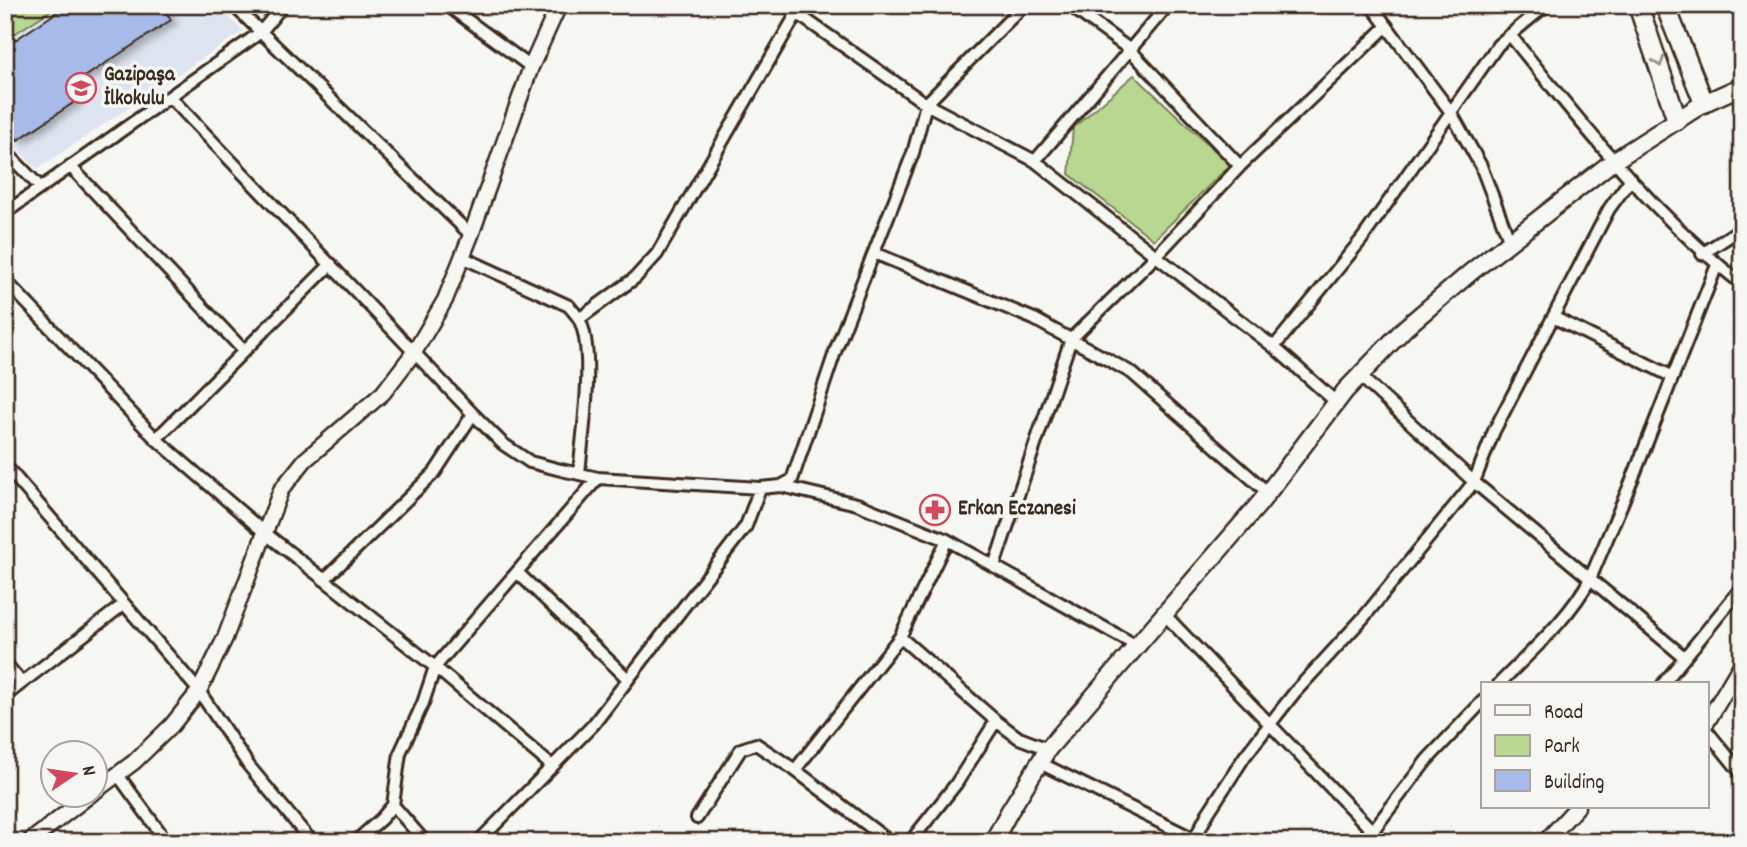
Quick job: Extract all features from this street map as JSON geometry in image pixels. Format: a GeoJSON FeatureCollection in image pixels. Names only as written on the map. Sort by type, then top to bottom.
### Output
{"type":"FeatureCollection","features":[{"type":"Feature","properties":{"kind":"main road"},"geometry":{"type":"LineString","coordinates":[[1639,5],[1677,120]]}},
{"type":"Feature","properties":{"kind":"main road"},"geometry":{"type":"LineString","coordinates":[[1665,5],[1704,103]]}},
{"type":"Feature","properties":{"kind":"main road"},"geometry":{"type":"LineString","coordinates":[[993,842],[1044,756],[1268,493],[1336,402],[1405,328],[1612,162],[1704,103],[1742,86]]}},
{"type":"Feature","properties":{"kind":"street"},"geometry":{"type":"LineString","coordinates":[[233,5],[471,235]]}},
{"type":"Feature","properties":{"kind":"street"},"geometry":{"type":"LineString","coordinates":[[5,213],[261,32],[283,5]]}},
{"type":"Feature","properties":{"kind":"street"},"geometry":{"type":"LineString","coordinates":[[447,5],[531,67]]}},
{"type":"Feature","properties":{"kind":"street"},"geometry":{"type":"LineString","coordinates":[[108,782],[134,762],[172,725],[199,691],[225,638],[281,490],[305,460],[383,393],[415,351],[445,300],[531,67],[559,5]]}},
{"type":"Feature","properties":{"kind":"street"},"geometry":{"type":"LineString","coordinates":[[785,5],[926,104],[1035,161],[1274,347],[1336,402]]}},
{"type":"Feature","properties":{"kind":"street"},"geometry":{"type":"LineString","coordinates":[[781,486],[792,480],[836,349],[914,153],[926,104],[1024,5]]}},
{"type":"Feature","properties":{"kind":"street"},"geometry":{"type":"LineString","coordinates":[[1069,5],[1129,49],[1240,166]]}},
{"type":"Feature","properties":{"kind":"street"},"geometry":{"type":"LineString","coordinates":[[1035,161],[1168,5]]}},
{"type":"Feature","properties":{"kind":"street"},"geometry":{"type":"LineString","coordinates":[[1371,5],[1450,111],[1481,166],[1510,242]]}},
{"type":"Feature","properties":{"kind":"street"},"geometry":{"type":"LineString","coordinates":[[1274,347],[1362,239],[1498,45],[1546,5]]}},
{"type":"Feature","properties":{"kind":"street"},"geometry":{"type":"LineString","coordinates":[[579,319],[635,278],[657,254],[797,13]]}},
{"type":"Feature","properties":{"kind":"street"},"geometry":{"type":"LineString","coordinates":[[994,566],[1071,340],[1156,256],[1240,166],[1387,26]]}},
{"type":"Feature","properties":{"kind":"street"},"geometry":{"type":"LineString","coordinates":[[1510,35],[1612,162],[1702,254],[1742,284]]}},
{"type":"Feature","properties":{"kind":"street"},"geometry":{"type":"LineString","coordinates":[[170,97],[473,414],[503,444],[530,462],[598,478],[760,488],[781,486],[857,504],[947,540],[1137,646]]}},
{"type":"Feature","properties":{"kind":"street"},"geometry":{"type":"LineString","coordinates":[[5,151],[40,187]]}},
{"type":"Feature","properties":{"kind":"street"},"geometry":{"type":"LineString","coordinates":[[70,166],[244,351]]}},
{"type":"Feature","properties":{"kind":"street"},"geometry":{"type":"LineString","coordinates":[[1194,840],[1245,756],[1270,724],[1364,617],[1474,482],[1494,431],[1609,209],[1630,180]]}},
{"type":"Feature","properties":{"kind":"street"},"geometry":{"type":"LineString","coordinates":[[1702,254],[1742,228]]}},
{"type":"Feature","properties":{"kind":"street"},"geometry":{"type":"LineString","coordinates":[[874,253],[1034,319],[1132,373],[1268,493]]}},
{"type":"Feature","properties":{"kind":"street"},"geometry":{"type":"LineString","coordinates":[[462,257],[569,306],[579,319],[585,337],[587,369],[579,474]]}},
{"type":"Feature","properties":{"kind":"street"},"geometry":{"type":"LineString","coordinates":[[156,439],[331,264]]}},
{"type":"Feature","properties":{"kind":"street"},"geometry":{"type":"LineString","coordinates":[[1501,682],[1584,591],[1717,265]]}},
{"type":"Feature","properties":{"kind":"street"},"geometry":{"type":"LineString","coordinates":[[5,280],[156,439],[265,533],[435,667],[552,766]]}},
{"type":"Feature","properties":{"kind":"street"},"geometry":{"type":"LineString","coordinates":[[1553,317],[1673,377]]}},
{"type":"Feature","properties":{"kind":"street"},"geometry":{"type":"LineString","coordinates":[[1360,375],[1474,482],[1684,657]]}},
{"type":"Feature","properties":{"kind":"street"},"geometry":{"type":"LineString","coordinates":[[324,580],[435,472],[473,414]]}},
{"type":"Feature","properties":{"kind":"street"},"geometry":{"type":"LineString","coordinates":[[5,465],[199,691],[249,766],[312,842]]}},
{"type":"Feature","properties":{"kind":"street"},"geometry":{"type":"LineString","coordinates":[[355,842],[382,819],[393,805],[400,753],[424,703],[435,667],[598,478]]}},
{"type":"Feature","properties":{"kind":"street"},"geometry":{"type":"LineString","coordinates":[[478,842],[593,725],[746,526],[760,488]]}},
{"type":"Feature","properties":{"kind":"street"},"geometry":{"type":"LineString","coordinates":[[795,770],[900,638],[947,540]]}},
{"type":"Feature","properties":{"kind":"street"},"geometry":{"type":"LineString","coordinates":[[517,572],[628,679]]}},
{"type":"Feature","properties":{"kind":"street"},"geometry":{"type":"LineString","coordinates":[[1669,681],[1684,657],[1742,587]]}},
{"type":"Feature","properties":{"kind":"street"},"geometry":{"type":"LineString","coordinates":[[5,696],[124,604]]}},
{"type":"Feature","properties":{"kind":"street"},"geometry":{"type":"LineString","coordinates":[[1164,614],[1384,842]]}},
{"type":"Feature","properties":{"kind":"street"},"geometry":{"type":"LineString","coordinates":[[900,638],[996,721],[1044,756],[1194,840],[1215,842]]}},
{"type":"Feature","properties":{"kind":"street"},"geometry":{"type":"LineString","coordinates":[[5,663],[22,683]]}},
{"type":"Feature","properties":{"kind":"street"},"geometry":{"type":"LineString","coordinates":[[1708,720],[1742,663]]}},
{"type":"Feature","properties":{"kind":"street"},"geometry":{"type":"LineString","coordinates":[[1364,842],[1427,760],[1481,703]]}},
{"type":"Feature","properties":{"kind":"street"},"geometry":{"type":"LineString","coordinates":[[910,842],[957,784],[996,721]]}},
{"type":"Feature","properties":{"kind":"street"},"geometry":{"type":"LineString","coordinates":[[1708,732],[1742,774]]}},
{"type":"Feature","properties":{"kind":"street"},"geometry":{"type":"LineString","coordinates":[[697,818],[745,746],[756,744],[890,842]]}},
{"type":"Feature","properties":{"kind":"street"},"geometry":{"type":"LineString","coordinates":[[117,775],[167,842]]}},
{"type":"Feature","properties":{"kind":"street"},"geometry":{"type":"LineString","coordinates":[[393,805],[425,842]]}},
{"type":"Feature","properties":{"kind":"street"},"geometry":{"type":"LineString","coordinates":[[29,842],[73,808]]}},
{"type":"Feature","properties":{"kind":"street"},"geometry":{"type":"LineString","coordinates":[[1545,842],[1576,808]]}},
{"type":"Feature","properties":{"kind":"shaded area","name":"Gazipaşa İlkokulu"},"geometry":{"type":"Polygon","coordinates":[[[59,5],[217,5],[243,31],[37,169],[5,136],[5,40],[59,5]]]}},
{"type":"Feature","properties":{"kind":"green space"},"geometry":{"type":"Polygon","coordinates":[[[5,5],[59,5],[5,40],[5,5]]]}},
{"type":"Feature","properties":{"kind":"green space"},"geometry":{"type":"Polygon","coordinates":[[[1134,75],[1230,165],[1154,240],[1069,174],[1073,128],[1134,75]]]}},
{"type":"Feature","properties":{"kind":"building"},"geometry":{"type":"Polygon","coordinates":[[[68,5],[162,5],[171,20],[68,88],[76,101],[18,140],[5,120],[5,54],[15,48],[12,42],[68,5]]]}},
{"type":"Feature","properties":{"kind":"place","name":"Gazipaşa İlkokulu"},"geometry":{"type":"Point","coordinates":[81,88]}},
{"type":"Feature","properties":{"kind":"place","name":"Erkan Eczanesi"},"geometry":{"type":"Point","coordinates":[935,510]}}]}
